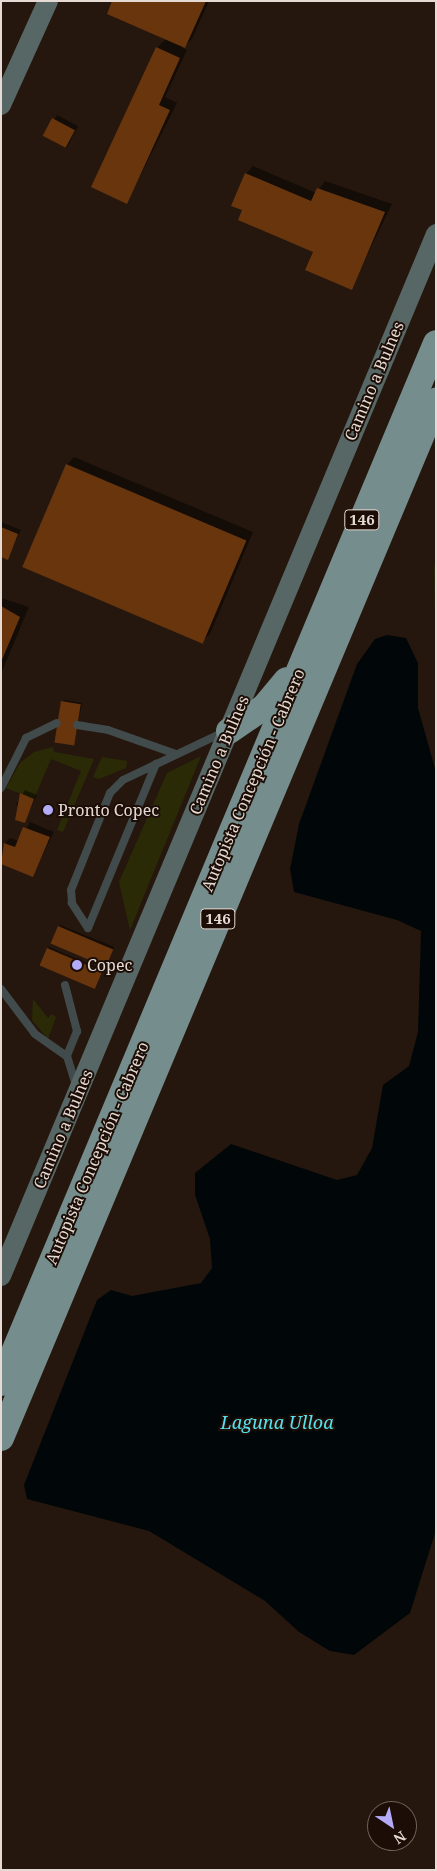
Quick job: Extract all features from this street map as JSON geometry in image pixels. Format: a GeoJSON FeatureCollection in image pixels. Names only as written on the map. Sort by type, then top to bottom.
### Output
{"type":"FeatureCollection","features":[{"type":"Feature","properties":{"kind":"highway","name":"Autopista Concepción - Cabrero"},"geometry":{"type":"LineString","coordinates":[[1,1383],[436,343]]}},
{"type":"Feature","properties":{"kind":"highway","name":"Autopista Concepción - Cabrero"},"geometry":{"type":"LineString","coordinates":[[1,1438],[436,401]]}},
{"type":"Feature","properties":{"kind":"highway"},"geometry":{"type":"LineString","coordinates":[[228,730],[264,707],[306,656]]}},
{"type":"Feature","properties":{"kind":"street"},"geometry":{"type":"LineString","coordinates":[[1,105],[48,1]]}},
{"type":"Feature","properties":{"kind":"street","name":"Camino a Bulnes"},"geometry":{"type":"LineString","coordinates":[[1,1276],[436,234]]}},
{"type":"Feature","properties":{"kind":"lane"},"geometry":{"type":"LineString","coordinates":[[1,788],[26,738],[57,723]]}},
{"type":"Feature","properties":{"kind":"lane"},"geometry":{"type":"LineString","coordinates":[[78,725],[108,730],[176,754]]}},
{"type":"Feature","properties":{"kind":"lane"},"geometry":{"type":"LineString","coordinates":[[156,764],[88,928],[72,903],[71,890],[99,818],[116,785],[156,764],[176,754],[228,730]]}},
{"type":"Feature","properties":{"kind":"lane"},"geometry":{"type":"LineString","coordinates":[[65,985],[77,1031],[67,1056]]}},
{"type":"Feature","properties":{"kind":"lane"},"geometry":{"type":"LineString","coordinates":[[1,989],[35,1034],[67,1056],[78,1092]]}},
{"type":"Feature","properties":{"kind":"shaded area"},"geometry":{"type":"Polygon","coordinates":[[[436,564],[436,661],[434,567],[436,564]]]}},
{"type":"Feature","properties":{"kind":"shaded area"},"geometry":{"type":"Polygon","coordinates":[[[53,747],[54,752],[94,759],[63,832],[57,830],[81,771],[51,759],[34,799],[6,788],[20,763],[34,752],[53,747]]]}},
{"type":"Feature","properties":{"kind":"shaded area"},"geometry":{"type":"Polygon","coordinates":[[[201,756],[130,930],[119,882],[167,773],[201,756]]]}},
{"type":"Feature","properties":{"kind":"shaded area"},"geometry":{"type":"Polygon","coordinates":[[[102,757],[127,761],[126,768],[99,779],[93,777],[102,757]]]}},
{"type":"Feature","properties":{"kind":"shaded area"},"geometry":{"type":"Polygon","coordinates":[[[33,999],[48,1018],[52,1014],[56,1017],[48,1039],[32,1020],[33,999]]]}},
{"type":"Feature","properties":{"kind":"water","name":"Laguna Ulloa"},"geometry":{"type":"Polygon","coordinates":[[[387,635],[406,638],[418,663],[418,708],[436,772],[436,1530],[410,1613],[354,1655],[330,1651],[299,1632],[265,1601],[149,1531],[27,1499],[24,1485],[97,1300],[111,1290],[132,1296],[201,1283],[212,1268],[210,1239],[195,1195],[195,1173],[231,1144],[337,1180],[357,1175],[372,1148],[383,1085],[409,1066],[418,1032],[421,931],[397,920],[294,892],[290,869],[299,824],[357,664],[375,639],[387,635]]]}},
{"type":"Feature","properties":{"kind":"building"},"geometry":{"type":"Polygon","coordinates":[[[112,1],[206,1],[185,48],[107,14],[112,1]]]}},
{"type":"Feature","properties":{"kind":"building"},"geometry":{"type":"Polygon","coordinates":[[[156,47],[180,58],[159,105],[170,110],[127,204],[91,187],[156,47]]]}},
{"type":"Feature","properties":{"kind":"building"},"geometry":{"type":"Polygon","coordinates":[[[52,118],[75,130],[66,148],[43,136],[52,118]]]}},
{"type":"Feature","properties":{"kind":"building"},"geometry":{"type":"Polygon","coordinates":[[[245,173],[311,201],[317,188],[385,212],[352,290],[305,270],[313,252],[238,220],[242,210],[231,206],[245,173]]]}},
{"type":"Feature","properties":{"kind":"building"},"geometry":{"type":"Polygon","coordinates":[[[66,464],[246,541],[203,644],[22,567],[66,464]]]}},
{"type":"Feature","properties":{"kind":"building"},"geometry":{"type":"Polygon","coordinates":[[[1,527],[18,534],[8,560],[1,557],[1,527]]]}},
{"type":"Feature","properties":{"kind":"building"},"geometry":{"type":"Polygon","coordinates":[[[1,606],[20,617],[1,662],[1,606]]]}},
{"type":"Feature","properties":{"kind":"building"},"geometry":{"type":"Polygon","coordinates":[[[61,701],[81,704],[74,746],[54,742],[61,701]]]}},
{"type":"Feature","properties":{"kind":"building"},"geometry":{"type":"Polygon","coordinates":[[[20,793],[34,799],[25,823],[15,820],[20,793]]]}},
{"type":"Feature","properties":{"kind":"building"},"geometry":{"type":"Polygon","coordinates":[[[23,827],[50,837],[33,877],[1,864],[4,843],[15,847],[23,827]]]}},
{"type":"Feature","properties":{"kind":"building"},"geometry":{"type":"Polygon","coordinates":[[[58,926],[113,949],[106,967],[51,943],[58,926]]]}},
{"type":"Feature","properties":{"kind":"building"},"geometry":{"type":"Polygon","coordinates":[[[47,948],[102,971],[95,989],[40,965],[47,948]]]}},
{"type":"Feature","properties":{"kind":"place","name":"Pronto Copec"},"geometry":{"type":"Point","coordinates":[48,810]}},
{"type":"Feature","properties":{"kind":"place","name":"Copec"},"geometry":{"type":"Point","coordinates":[77,965]}}]}
